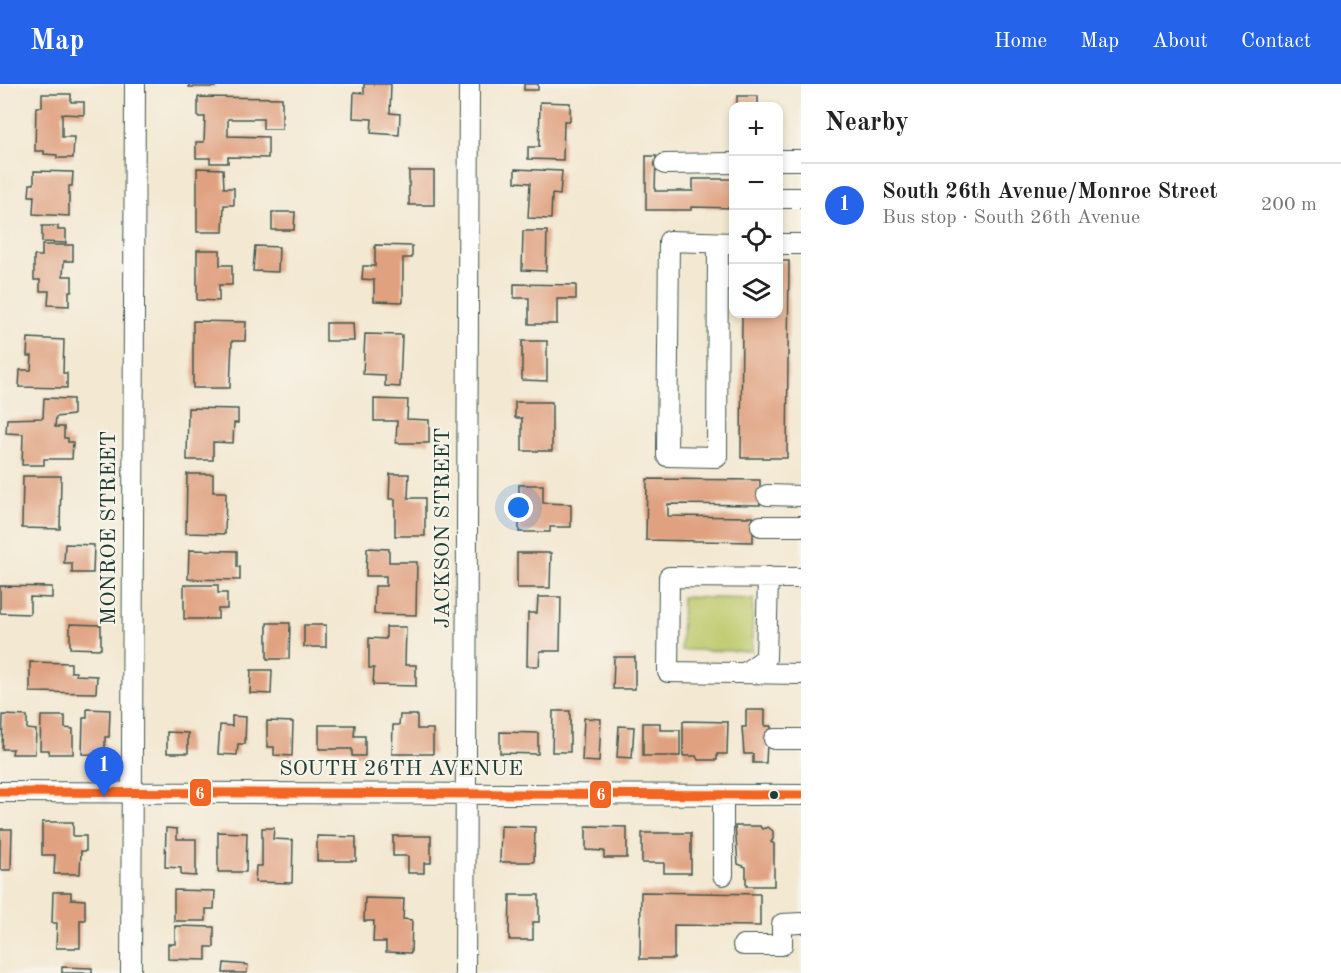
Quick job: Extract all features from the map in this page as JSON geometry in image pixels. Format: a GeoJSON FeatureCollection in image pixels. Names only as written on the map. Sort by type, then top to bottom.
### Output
{"type":"FeatureCollection","features":[{"type":"Feature","properties":{"kind":"street","name":"MONROE STREET"},"geometry":{"type":"LineString","coordinates":[[131,973],[135,84]]}},
{"type":"Feature","properties":{"kind":"street","name":"JACKSON STREET"},"geometry":{"type":"LineString","coordinates":[[465,973],[469,84]]}},
{"type":"Feature","properties":{"kind":"street"},"geometry":{"type":"LineString","coordinates":[[783,160],[801,160]]}},
{"type":"Feature","properties":{"kind":"street"},"geometry":{"type":"LineString","coordinates":[[665,164],[729,164]]}},
{"type":"Feature","properties":{"kind":"street"},"geometry":{"type":"LineString","coordinates":[[783,198],[801,198]]}},
{"type":"Feature","properties":{"kind":"street"},"geometry":{"type":"LineString","coordinates":[[669,241],[726,243],[717,457],[667,456],[669,241]]}},
{"type":"Feature","properties":{"kind":"street"},"geometry":{"type":"LineString","coordinates":[[783,244],[801,244]]}},
{"type":"Feature","properties":{"kind":"street"},"geometry":{"type":"LineString","coordinates":[[766,495],[801,496]]}},
{"type":"Feature","properties":{"kind":"street"},"geometry":{"type":"LineString","coordinates":[[761,526],[801,526]]}},
{"type":"Feature","properties":{"kind":"street"},"geometry":{"type":"LineString","coordinates":[[801,578],[669,577],[668,672],[801,675]]}},
{"type":"Feature","properties":{"kind":"street"},"geometry":{"type":"LineString","coordinates":[[745,674],[766,658],[768,577]]}},
{"type":"Feature","properties":{"kind":"street"},"geometry":{"type":"LineString","coordinates":[[774,739],[801,739]]}},
{"type":"Feature","properties":{"kind":"street","name":"SOUTH 26TH AVENUE"},"geometry":{"type":"LineString","coordinates":[[0,792],[801,795]]}},
{"type":"Feature","properties":{"kind":"street"},"geometry":{"type":"LineString","coordinates":[[723,795],[723,875]]}},
{"type":"Feature","properties":{"kind":"street"},"geometry":{"type":"LineString","coordinates":[[743,945],[782,945],[782,924],[801,923]]}},
{"type":"Feature","properties":{"kind":"green space"},"geometry":{"type":"Polygon","coordinates":[[[682,597],[753,599],[752,651],[681,650],[682,597]]]}},
{"type":"Feature","properties":{"kind":"building"},"geometry":{"type":"Polygon","coordinates":[[[189,84],[215,84],[215,87],[189,87],[189,84]]]}},
{"type":"Feature","properties":{"kind":"building"},"geometry":{"type":"Polygon","coordinates":[[[364,84],[391,84],[390,113],[400,114],[399,135],[371,133],[372,119],[353,118],[354,92],[364,93],[364,84]]]}},
{"type":"Feature","properties":{"kind":"building"},"geometry":{"type":"Polygon","coordinates":[[[524,84],[538,84],[538,90],[524,90],[524,84]]]}},
{"type":"Feature","properties":{"kind":"building"},"geometry":{"type":"Polygon","coordinates":[[[42,94],[71,94],[71,102],[84,102],[84,115],[62,114],[62,137],[74,137],[73,158],[57,158],[57,155],[35,151],[36,107],[42,107],[42,94]]]}},
{"type":"Feature","properties":{"kind":"building"},"geometry":{"type":"Polygon","coordinates":[[[737,96],[758,96],[758,102],[737,102],[737,96]]]}},
{"type":"Feature","properties":{"kind":"building"},"geometry":{"type":"Polygon","coordinates":[[[198,97],[282,98],[282,129],[263,129],[263,119],[228,119],[228,136],[268,137],[268,158],[228,157],[228,163],[210,163],[210,158],[196,158],[196,142],[204,142],[205,117],[198,117],[198,97]]]}},
{"type":"Feature","properties":{"kind":"building"},"geometry":{"type":"Polygon","coordinates":[[[540,102],[570,103],[570,121],[564,121],[563,160],[528,159],[528,147],[539,147],[540,102]]]}},
{"type":"Feature","properties":{"kind":"building"},"geometry":{"type":"Polygon","coordinates":[[[646,156],[656,156],[655,191],[693,191],[693,179],[729,179],[729,208],[691,207],[691,210],[646,210],[646,156]]]}},
{"type":"Feature","properties":{"kind":"building"},"geometry":{"type":"Polygon","coordinates":[[[197,168],[223,169],[224,188],[234,188],[234,205],[224,205],[223,232],[197,232],[197,168]]]}},
{"type":"Feature","properties":{"kind":"building"},"geometry":{"type":"Polygon","coordinates":[[[515,169],[562,171],[560,195],[552,194],[551,219],[528,218],[530,183],[515,182],[515,169]]]}},
{"type":"Feature","properties":{"kind":"building"},"geometry":{"type":"Polygon","coordinates":[[[34,171],[73,172],[72,186],[69,186],[69,216],[33,214],[34,196],[29,196],[30,184],[34,184],[34,171]]]}},
{"type":"Feature","properties":{"kind":"building"},"geometry":{"type":"Polygon","coordinates":[[[409,171],[434,171],[434,205],[409,205],[409,171]]]}},
{"type":"Feature","properties":{"kind":"building"},"geometry":{"type":"Polygon","coordinates":[[[272,212],[295,212],[294,230],[272,230],[272,212]]]}},
{"type":"Feature","properties":{"kind":"building"},"geometry":{"type":"Polygon","coordinates":[[[42,226],[58,226],[58,230],[66,230],[66,243],[42,242],[42,226]]]}},
{"type":"Feature","properties":{"kind":"building"},"geometry":{"type":"Polygon","coordinates":[[[523,231],[547,231],[546,271],[522,270],[523,231]]]}},
{"type":"Feature","properties":{"kind":"building"},"geometry":{"type":"Polygon","coordinates":[[[42,245],[73,245],[73,261],[64,261],[63,276],[72,276],[69,306],[48,305],[49,291],[40,291],[40,280],[34,280],[34,256],[42,256],[42,245]]]}},
{"type":"Feature","properties":{"kind":"building"},"geometry":{"type":"Polygon","coordinates":[[[375,245],[412,246],[412,258],[403,258],[403,302],[374,301],[374,280],[362,279],[363,266],[375,266],[375,245]]]}},
{"type":"Feature","properties":{"kind":"building"},"geometry":{"type":"Polygon","coordinates":[[[255,246],[279,247],[278,272],[253,271],[255,246]]]}},
{"type":"Feature","properties":{"kind":"building"},"geometry":{"type":"Polygon","coordinates":[[[197,250],[220,250],[220,265],[232,265],[232,285],[219,285],[219,301],[197,300],[197,250]]]}},
{"type":"Feature","properties":{"kind":"building"},"geometry":{"type":"Polygon","coordinates":[[[783,261],[789,261],[787,458],[741,458],[742,318],[783,318],[783,261]]]}},
{"type":"Feature","properties":{"kind":"building"},"geometry":{"type":"Polygon","coordinates":[[[514,284],[576,285],[576,299],[557,299],[557,324],[529,324],[529,298],[514,298],[514,284]]]}},
{"type":"Feature","properties":{"kind":"building"},"geometry":{"type":"Polygon","coordinates":[[[193,321],[246,322],[245,341],[232,341],[230,388],[193,388],[193,321]]]}},
{"type":"Feature","properties":{"kind":"building"},"geometry":{"type":"Polygon","coordinates":[[[326,323],[353,323],[354,341],[326,341],[326,323]]]}},
{"type":"Feature","properties":{"kind":"building"},"geometry":{"type":"Polygon","coordinates":[[[365,334],[402,335],[400,387],[385,386],[385,375],[363,374],[365,334]]]}},
{"type":"Feature","properties":{"kind":"building"},"geometry":{"type":"Polygon","coordinates":[[[28,338],[64,340],[63,373],[67,373],[67,388],[19,387],[20,370],[31,370],[32,356],[27,356],[28,338]]]}},
{"type":"Feature","properties":{"kind":"building"},"geometry":{"type":"Polygon","coordinates":[[[522,341],[547,341],[547,381],[522,380],[522,341]]]}},
{"type":"Feature","properties":{"kind":"building"},"geometry":{"type":"Polygon","coordinates":[[[44,398],[73,399],[73,415],[56,417],[55,427],[64,427],[64,438],[68,438],[68,442],[73,442],[72,459],[44,459],[44,465],[22,465],[23,434],[6,433],[7,419],[43,418],[44,398]]]}},
{"type":"Feature","properties":{"kind":"building"},"geometry":{"type":"Polygon","coordinates":[[[374,399],[408,400],[407,419],[429,420],[429,443],[396,443],[397,421],[374,421],[374,399]]]}},
{"type":"Feature","properties":{"kind":"building"},"geometry":{"type":"Polygon","coordinates":[[[515,402],[552,402],[552,451],[522,451],[522,418],[515,418],[515,402]]]}},
{"type":"Feature","properties":{"kind":"building"},"geometry":{"type":"Polygon","coordinates":[[[188,408],[238,409],[238,423],[234,423],[233,443],[213,442],[213,460],[187,460],[188,408]]]}},
{"type":"Feature","properties":{"kind":"building"},"geometry":{"type":"Polygon","coordinates":[[[187,474],[213,474],[213,492],[226,492],[225,534],[186,533],[187,474]]]}},
{"type":"Feature","properties":{"kind":"building"},"geometry":{"type":"Polygon","coordinates":[[[390,474],[409,474],[408,498],[425,498],[425,536],[395,536],[395,499],[389,499],[390,474]]]}},
{"type":"Feature","properties":{"kind":"building"},"geometry":{"type":"Polygon","coordinates":[[[23,476],[61,476],[60,529],[22,528],[23,476]]]}},
{"type":"Feature","properties":{"kind":"building"},"geometry":{"type":"Polygon","coordinates":[[[647,479],[760,480],[760,505],[668,504],[668,516],[753,517],[753,542],[646,540],[647,479]]]}},
{"type":"Feature","properties":{"kind":"building"},"geometry":{"type":"Polygon","coordinates":[[[519,485],[543,485],[543,503],[571,504],[571,527],[550,527],[550,532],[519,532],[519,485]]]}},
{"type":"Feature","properties":{"kind":"building"},"geometry":{"type":"Polygon","coordinates":[[[65,544],[94,545],[93,573],[72,573],[72,563],[64,563],[65,544]]]}},
{"type":"Feature","properties":{"kind":"building"},"geometry":{"type":"Polygon","coordinates":[[[367,548],[389,549],[389,562],[417,562],[416,615],[374,614],[375,586],[386,586],[386,576],[366,576],[367,548]]]}},
{"type":"Feature","properties":{"kind":"building"},"geometry":{"type":"Polygon","coordinates":[[[189,550],[237,551],[240,580],[188,579],[189,550]]]}},
{"type":"Feature","properties":{"kind":"building"},"geometry":{"type":"Polygon","coordinates":[[[517,553],[551,553],[550,588],[517,588],[517,553]]]}},
{"type":"Feature","properties":{"kind":"building"},"geometry":{"type":"Polygon","coordinates":[[[184,585],[218,585],[218,593],[227,593],[227,609],[218,609],[218,619],[184,619],[184,585]]]}},
{"type":"Feature","properties":{"kind":"building"},"geometry":{"type":"Polygon","coordinates":[[[0,586],[52,587],[52,598],[30,597],[30,614],[0,613],[0,586]]]}},
{"type":"Feature","properties":{"kind":"building"},"geometry":{"type":"Polygon","coordinates":[[[538,597],[561,597],[560,651],[540,651],[539,666],[527,666],[528,613],[537,613],[538,597]]]}},
{"type":"Feature","properties":{"kind":"building"},"geometry":{"type":"Polygon","coordinates":[[[267,623],[290,623],[289,659],[267,659],[267,623]]]}},
{"type":"Feature","properties":{"kind":"building"},"geometry":{"type":"Polygon","coordinates":[[[70,624],[101,625],[101,649],[70,648],[70,624]]]}},
{"type":"Feature","properties":{"kind":"building"},"geometry":{"type":"Polygon","coordinates":[[[304,625],[326,625],[326,647],[304,647],[304,625]]]}},
{"type":"Feature","properties":{"kind":"building"},"geometry":{"type":"Polygon","coordinates":[[[386,627],[406,627],[405,665],[416,665],[416,686],[373,685],[374,668],[369,668],[369,638],[386,639],[386,627]]]}},
{"type":"Feature","properties":{"kind":"building"},"geometry":{"type":"Polygon","coordinates":[[[614,657],[635,657],[635,689],[613,689],[614,657]]]}},
{"type":"Feature","properties":{"kind":"building"},"geometry":{"type":"Polygon","coordinates":[[[30,662],[71,663],[71,672],[76,672],[76,675],[97,676],[96,693],[30,692],[30,662]]]}},
{"type":"Feature","properties":{"kind":"building"},"geometry":{"type":"Polygon","coordinates":[[[251,670],[272,670],[271,694],[250,693],[251,670]]]}},
{"type":"Feature","properties":{"kind":"building"},"geometry":{"type":"Polygon","coordinates":[[[87,709],[110,710],[109,737],[105,737],[105,755],[82,754],[83,718],[87,718],[87,709]]]}},
{"type":"Feature","properties":{"kind":"building"},"geometry":{"type":"Polygon","coordinates":[[[746,710],[765,710],[765,726],[771,726],[771,742],[767,743],[766,763],[753,763],[753,754],[744,754],[742,727],[746,727],[746,710]]]}},
{"type":"Feature","properties":{"kind":"building"},"geometry":{"type":"Polygon","coordinates":[[[553,711],[570,711],[570,752],[552,752],[553,711]]]}},
{"type":"Feature","properties":{"kind":"building"},"geometry":{"type":"Polygon","coordinates":[[[3,715],[27,716],[27,729],[36,730],[35,754],[12,754],[13,749],[2,749],[3,715]]]}},
{"type":"Feature","properties":{"kind":"building"},"geometry":{"type":"Polygon","coordinates":[[[400,715],[417,715],[417,729],[433,729],[433,754],[392,754],[393,725],[399,725],[400,715]]]}},
{"type":"Feature","properties":{"kind":"building"},"geometry":{"type":"Polygon","coordinates":[[[41,716],[65,716],[65,728],[73,729],[73,754],[49,754],[49,750],[40,750],[41,716]]]}},
{"type":"Feature","properties":{"kind":"building"},"geometry":{"type":"Polygon","coordinates":[[[232,716],[246,717],[245,744],[238,744],[237,755],[218,754],[220,725],[232,726],[232,716]]]}},
{"type":"Feature","properties":{"kind":"building"},"geometry":{"type":"Polygon","coordinates":[[[584,718],[601,719],[599,762],[582,761],[584,718]]]}},
{"type":"Feature","properties":{"kind":"building"},"geometry":{"type":"Polygon","coordinates":[[[267,721],[293,722],[292,756],[274,755],[274,747],[267,747],[267,721]]]}},
{"type":"Feature","properties":{"kind":"building"},"geometry":{"type":"Polygon","coordinates":[[[683,721],[728,722],[727,754],[717,754],[717,760],[698,760],[696,756],[683,756],[683,721]]]}},
{"type":"Feature","properties":{"kind":"building"},"geometry":{"type":"Polygon","coordinates":[[[643,723],[660,723],[660,730],[680,730],[680,756],[643,756],[643,723]]]}},
{"type":"Feature","properties":{"kind":"building"},"geometry":{"type":"Polygon","coordinates":[[[319,725],[355,725],[354,736],[365,736],[365,756],[352,756],[352,749],[319,749],[319,725]]]}},
{"type":"Feature","properties":{"kind":"building"},"geometry":{"type":"Polygon","coordinates":[[[619,726],[634,727],[632,758],[617,757],[619,726]]]}},
{"type":"Feature","properties":{"kind":"building"},"geometry":{"type":"Polygon","coordinates":[[[167,732],[188,733],[188,753],[167,753],[167,732]]]}},
{"type":"Feature","properties":{"kind":"building"},"geometry":{"type":"Polygon","coordinates":[[[500,732],[538,733],[538,754],[500,753],[500,732]]]}},
{"type":"Feature","properties":{"kind":"building"},"geometry":{"type":"Polygon","coordinates":[[[42,822],[73,822],[73,836],[86,836],[86,851],[81,851],[80,874],[54,874],[55,855],[42,855],[42,822]]]}},
{"type":"Feature","properties":{"kind":"building"},"geometry":{"type":"Polygon","coordinates":[[[501,826],[535,827],[534,862],[500,862],[501,826]]]}},
{"type":"Feature","properties":{"kind":"building"},"geometry":{"type":"Polygon","coordinates":[[[586,826],[627,827],[627,858],[604,858],[604,851],[586,850],[586,826]]]}},
{"type":"Feature","properties":{"kind":"building"},"geometry":{"type":"Polygon","coordinates":[[[735,826],[760,826],[762,829],[768,827],[773,831],[771,842],[774,844],[774,886],[746,886],[746,867],[738,864],[735,826]]]}},
{"type":"Feature","properties":{"kind":"building"},"geometry":{"type":"Polygon","coordinates":[[[166,828],[177,829],[177,839],[196,839],[196,876],[181,875],[181,868],[165,867],[166,828]]]}},
{"type":"Feature","properties":{"kind":"building"},"geometry":{"type":"Polygon","coordinates":[[[262,828],[274,828],[273,839],[293,840],[292,883],[255,882],[256,866],[262,866],[262,828]]]}},
{"type":"Feature","properties":{"kind":"building"},"geometry":{"type":"Polygon","coordinates":[[[0,829],[12,829],[11,870],[0,870],[0,829]]]}},
{"type":"Feature","properties":{"kind":"building"},"geometry":{"type":"Polygon","coordinates":[[[218,832],[247,833],[246,872],[218,872],[218,832]]]}},
{"type":"Feature","properties":{"kind":"building"},"geometry":{"type":"Polygon","coordinates":[[[642,833],[691,833],[691,873],[664,873],[664,863],[642,863],[642,833]]]}},
{"type":"Feature","properties":{"kind":"building"},"geometry":{"type":"Polygon","coordinates":[[[317,836],[356,837],[356,861],[317,861],[317,836]]]}},
{"type":"Feature","properties":{"kind":"building"},"geometry":{"type":"Polygon","coordinates":[[[393,836],[431,836],[431,863],[424,863],[424,873],[408,873],[408,856],[393,856],[393,836]]]}},
{"type":"Feature","properties":{"kind":"building"},"geometry":{"type":"Polygon","coordinates":[[[174,890],[215,891],[214,909],[206,909],[206,921],[174,921],[174,890]]]}},
{"type":"Feature","properties":{"kind":"building"},"geometry":{"type":"Polygon","coordinates":[[[53,892],[71,892],[71,899],[85,900],[85,920],[80,920],[80,948],[56,948],[57,923],[52,923],[53,892]]]}},
{"type":"Feature","properties":{"kind":"building"},"geometry":{"type":"Polygon","coordinates":[[[641,892],[760,894],[760,926],[674,925],[674,959],[640,959],[641,892]]]}},
{"type":"Feature","properties":{"kind":"building"},"geometry":{"type":"Polygon","coordinates":[[[510,895],[539,895],[539,922],[533,922],[533,940],[509,940],[510,895]]]}},
{"type":"Feature","properties":{"kind":"building"},"geometry":{"type":"Polygon","coordinates":[[[365,898],[404,899],[403,919],[412,920],[411,953],[386,952],[386,942],[373,942],[374,921],[364,921],[365,898]]]}},
{"type":"Feature","properties":{"kind":"building"},"geometry":{"type":"Polygon","coordinates":[[[175,926],[214,927],[214,947],[206,947],[206,960],[168,959],[168,944],[175,944],[175,926]]]}},
{"type":"Feature","properties":{"kind":"building"},"geometry":{"type":"Polygon","coordinates":[[[224,963],[248,965],[247,973],[223,973],[224,963]]]}},
{"type":"Feature","properties":{"kind":"building"},"geometry":{"type":"Polygon","coordinates":[[[62,967],[92,968],[92,973],[62,973],[62,967]]]}},
{"type":"Feature","properties":{"kind":"transit line","name":"6"},"geometry":{"type":"LineString","coordinates":[[0,792],[801,795]]}},
{"type":"Feature","properties":{"kind":"place","name":"South 26th Avenue/Monroe Street"},"geometry":{"type":"Point","coordinates":[104,797]}}]}
